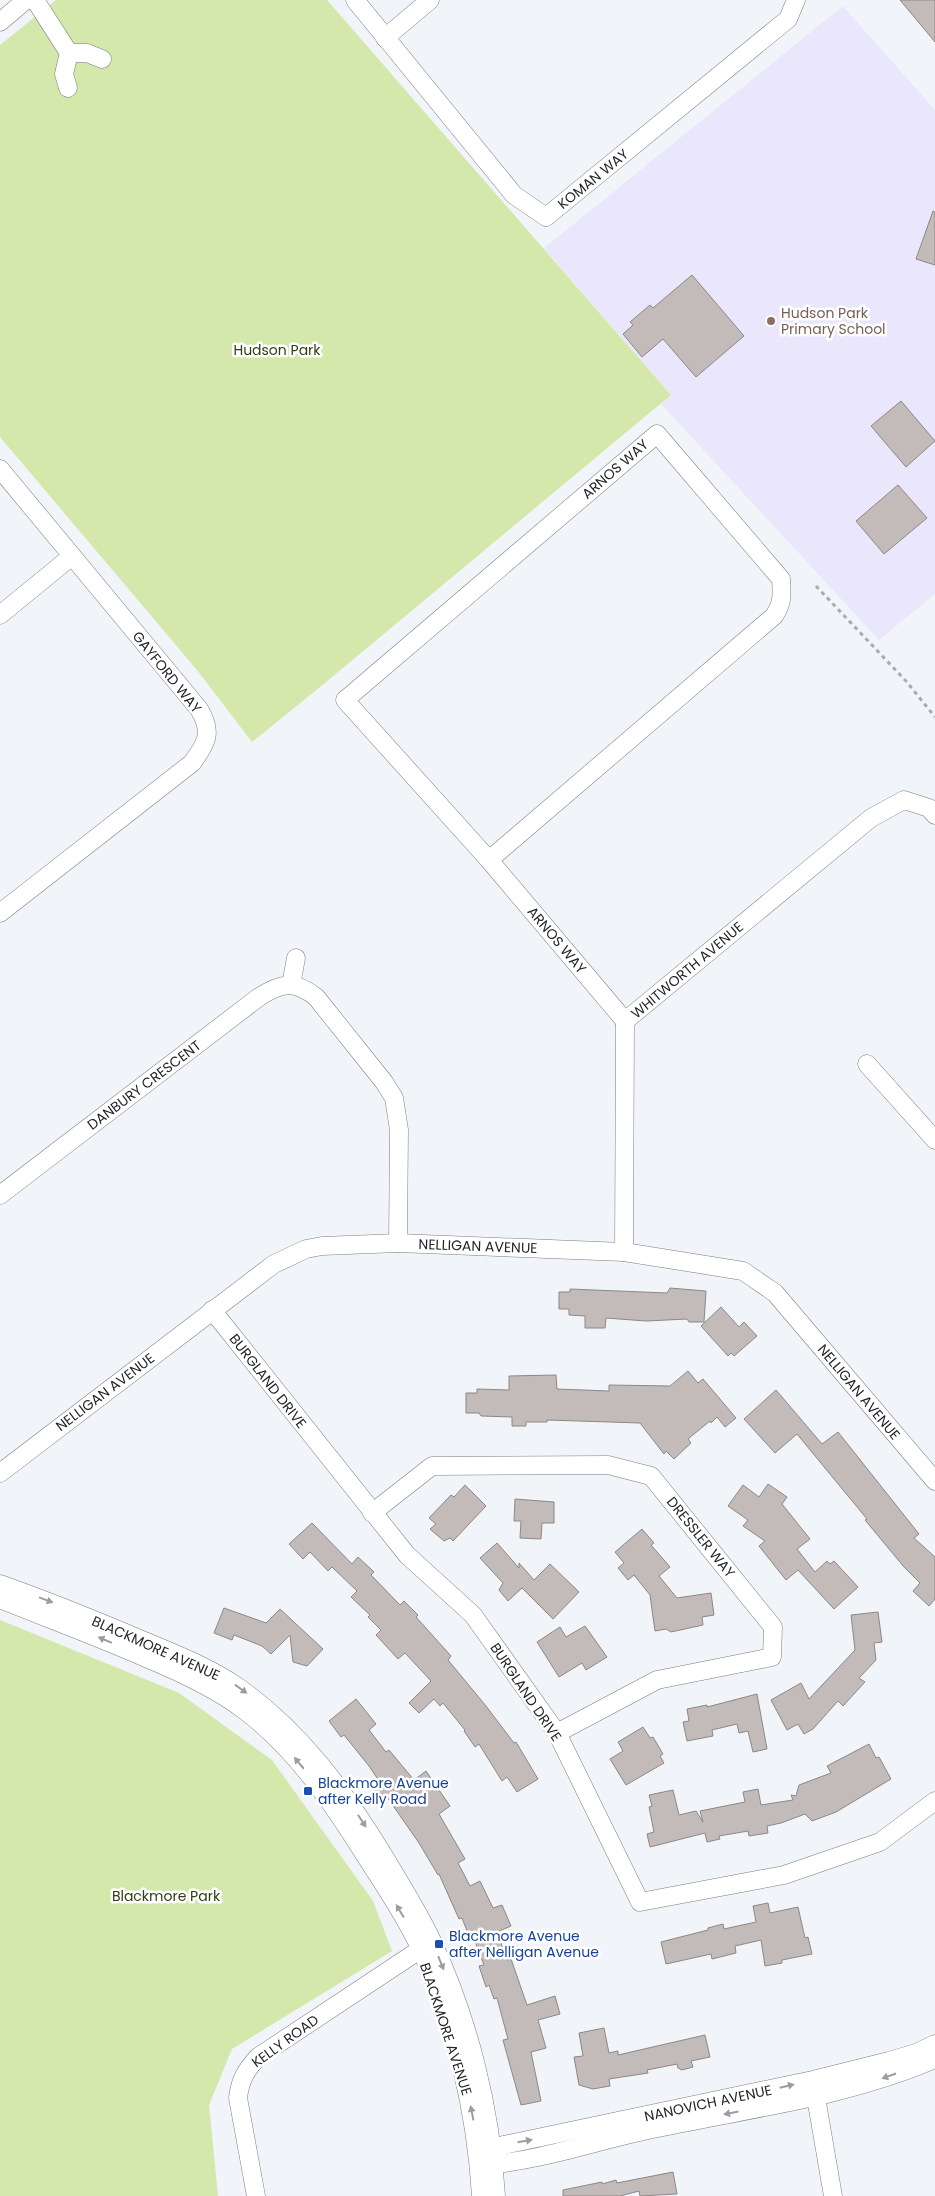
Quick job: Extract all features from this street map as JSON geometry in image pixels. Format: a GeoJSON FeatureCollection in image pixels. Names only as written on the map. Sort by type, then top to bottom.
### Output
{"type":"FeatureCollection","features":[{"type":"Feature","properties":{"kind":"street"},"geometry":{"type":"LineString","coordinates":[[0,8],[10,0]]}},
{"type":"Feature","properties":{"kind":"street"},"geometry":{"type":"LineString","coordinates":[[0,22],[26,0]]}},
{"type":"Feature","properties":{"kind":"street"},"geometry":{"type":"LineString","coordinates":[[35,0],[69,53],[64,74],[68,88]]}},
{"type":"Feature","properties":{"kind":"street","name":"KOMAN WAY"},"geometry":{"type":"LineString","coordinates":[[356,0],[514,195],[546,218],[788,19],[796,0]]}},
{"type":"Feature","properties":{"kind":"street"},"geometry":{"type":"LineString","coordinates":[[385,38],[430,0]]}},
{"type":"Feature","properties":{"kind":"street"},"geometry":{"type":"LineString","coordinates":[[69,53],[87,53],[102,59]]}},
{"type":"Feature","properties":{"kind":"street","name":"ARNOS WAY"},"geometry":{"type":"LineString","coordinates":[[489,860],[774,616],[783,598],[781,579],[657,434],[345,700],[489,860],[625,1021]]}},
{"type":"Feature","properties":{"kind":"street","name":"GAYFORD WAY"},"geometry":{"type":"LineString","coordinates":[[0,470],[199,709],[206,722],[208,734],[202,749],[192,763],[0,913]]}},
{"type":"Feature","properties":{"kind":"street"},"geometry":{"type":"LineString","coordinates":[[0,615],[72,556]]}},
{"type":"Feature","properties":{"kind":"street","name":"WHITWORTH AVENUE"},"geometry":{"type":"LineString","coordinates":[[624,1252],[625,1021],[871,818],[904,800],[929,808],[935,816]]}},
{"type":"Feature","properties":{"kind":"street"},"geometry":{"type":"LineString","coordinates":[[296,958],[291,985],[302,988],[316,997],[384,1082],[394,1098],[399,1130],[398,1243]]}},
{"type":"Feature","properties":{"kind":"street","name":"DANBURY CRESCENT"},"geometry":{"type":"LineString","coordinates":[[0,1195],[259,997],[280,985],[291,985]]}},
{"type":"Feature","properties":{"kind":"street"},"geometry":{"type":"LineString","coordinates":[[867,1064],[935,1140]]}},
{"type":"Feature","properties":{"kind":"street","name":"NELLIGAN AVENUE"},"geometry":{"type":"LineString","coordinates":[[0,1473],[274,1264],[306,1249],[322,1246],[398,1243],[624,1252],[743,1271],[775,1293],[935,1481]]}},
{"type":"Feature","properties":{"kind":"street","name":"BURGLAND DRIVE"},"geometry":{"type":"LineString","coordinates":[[212,1310],[407,1555],[473,1615],[557,1733],[640,1902],[784,1875],[880,1842],[935,1801]]}},
{"type":"Feature","properties":{"kind":"street","name":"DRESSLER WAY"},"geometry":{"type":"LineString","coordinates":[[372,1513],[432,1466],[608,1465],[651,1476],[774,1627],[772,1657],[657,1680],[557,1733]]}},
{"type":"Feature","properties":{"kind":"street","name":"BLACKMORE AVENUE"},"geometry":{"type":"LineString","coordinates":[[0,1584],[68,1608],[202,1666],[236,1685],[292,1732],[311,1752],[348,1799],[399,1881],[471,2048],[486,2112],[485,2157],[481,2196]]}},
{"type":"Feature","properties":{"kind":"street","name":"BLACKMORE AVENUE"},"geometry":{"type":"LineString","coordinates":[[0,1599],[182,1673],[244,1709],[288,1749],[337,1810],[403,1915],[426,1945]]}},
{"type":"Feature","properties":{"kind":"street","name":"KELLY ROAD"},"geometry":{"type":"LineString","coordinates":[[256,2196],[238,2098],[240,2083],[247,2069],[258,2057],[426,1945]]}},
{"type":"Feature","properties":{"kind":"street","name":"NANOVICH AVENUE"},"geometry":{"type":"LineString","coordinates":[[814,2089],[916,2053],[935,2044]]}},
{"type":"Feature","properties":{"kind":"street","name":"NANOVICH AVENUE"},"geometry":{"type":"LineString","coordinates":[[485,2157],[562,2134],[814,2089],[878,2080],[935,2059]]}},
{"type":"Feature","properties":{"kind":"street"},"geometry":{"type":"LineString","coordinates":[[814,2089],[833,2196]]}},
{"type":"Feature","properties":{"kind":"street","name":"BLACKMORE AVENUE"},"geometry":{"type":"LineString","coordinates":[[485,2157],[496,2196]]}},
{"type":"Feature","properties":{"kind":"path"},"geometry":{"type":"LineString","coordinates":[[816,586],[906,680],[935,717]]}},
{"type":"Feature","properties":{"kind":"shaded area","name":"Hudson Park Primary School"},"geometry":{"type":"Polygon","coordinates":[[[843,6],[935,110],[935,594],[879,640],[661,404],[671,395],[544,248],[843,6]]]}},
{"type":"Feature","properties":{"kind":"green space","name":"Hudson Park"},"geometry":{"type":"Polygon","coordinates":[[[56,0],[327,0],[671,395],[252,742],[197,670],[0,437],[0,45],[56,0]]]}},
{"type":"Feature","properties":{"kind":"green space","name":"Blackmore Park"},"geometry":{"type":"Polygon","coordinates":[[[0,1620],[179,1693],[272,1760],[373,1901],[392,1951],[232,2049],[209,2105],[218,2196],[0,2196],[0,1620]]]}},
{"type":"Feature","properties":{"kind":"building"},"geometry":{"type":"Polygon","coordinates":[[[900,0],[935,0],[935,42],[900,0]]]}},
{"type":"Feature","properties":{"kind":"building"},"geometry":{"type":"Polygon","coordinates":[[[933,211],[935,212],[935,265],[916,259],[933,211]]]}},
{"type":"Feature","properties":{"kind":"building"},"geometry":{"type":"Polygon","coordinates":[[[692,275],[744,336],[696,377],[663,339],[642,357],[623,334],[633,325],[630,322],[650,305],[653,308],[692,275]]]}},
{"type":"Feature","properties":{"kind":"building"},"geometry":{"type":"Polygon","coordinates":[[[901,401],[935,441],[906,467],[871,426],[901,401]]]}},
{"type":"Feature","properties":{"kind":"building"},"geometry":{"type":"Polygon","coordinates":[[[898,485],[927,518],[884,554],[856,521],[898,485]]]}},
{"type":"Feature","properties":{"kind":"building"},"geometry":{"type":"Polygon","coordinates":[[[670,1288],[706,1291],[704,1322],[689,1322],[687,1319],[646,1321],[606,1318],[605,1328],[585,1328],[585,1316],[569,1315],[569,1309],[559,1309],[559,1292],[570,1292],[570,1289],[667,1293],[670,1288]]]}},
{"type":"Feature","properties":{"kind":"building"},"geometry":{"type":"Polygon","coordinates":[[[721,1307],[739,1327],[744,1322],[757,1336],[734,1356],[731,1353],[728,1356],[701,1326],[721,1307]]]}},
{"type":"Feature","properties":{"kind":"building"},"geometry":{"type":"Polygon","coordinates":[[[688,1371],[698,1383],[703,1379],[736,1418],[725,1427],[717,1417],[711,1423],[710,1421],[688,1439],[691,1443],[674,1459],[666,1451],[664,1454],[640,1423],[547,1420],[547,1422],[526,1422],[526,1426],[512,1426],[512,1417],[481,1416],[479,1413],[466,1413],[466,1393],[477,1393],[477,1389],[509,1390],[509,1376],[556,1375],[557,1389],[609,1391],[609,1385],[670,1386],[688,1371]]]}},
{"type":"Feature","properties":{"kind":"building"},"geometry":{"type":"Polygon","coordinates":[[[776,1390],[822,1444],[838,1432],[919,1534],[914,1538],[935,1557],[935,1599],[929,1606],[913,1591],[920,1583],[904,1567],[865,1520],[867,1519],[797,1434],[775,1453],[744,1419],[776,1390]]]}},
{"type":"Feature","properties":{"kind":"building"},"geometry":{"type":"Polygon","coordinates":[[[768,1484],[787,1497],[782,1504],[810,1539],[797,1549],[815,1572],[827,1561],[830,1564],[834,1561],[858,1587],[834,1609],[798,1570],[786,1580],[759,1546],[765,1541],[743,1526],[748,1520],[728,1506],[743,1485],[759,1497],[768,1484]]]}},
{"type":"Feature","properties":{"kind":"building"},"geometry":{"type":"Polygon","coordinates":[[[465,1485],[486,1506],[453,1541],[450,1538],[444,1541],[430,1529],[436,1524],[429,1518],[451,1495],[454,1497],[465,1485]]]}},
{"type":"Feature","properties":{"kind":"building"},"geometry":{"type":"Polygon","coordinates":[[[515,1499],[554,1502],[554,1523],[542,1523],[541,1539],[520,1538],[521,1521],[514,1521],[515,1499]]]}},
{"type":"Feature","properties":{"kind":"building"},"geometry":{"type":"Polygon","coordinates":[[[312,1523],[352,1564],[358,1557],[374,1572],[371,1575],[400,1605],[404,1601],[418,1615],[416,1617],[451,1656],[448,1660],[514,1743],[516,1742],[538,1779],[517,1792],[507,1777],[502,1781],[479,1744],[475,1747],[465,1730],[443,1703],[440,1706],[434,1699],[419,1713],[409,1703],[431,1681],[405,1653],[398,1659],[376,1635],[381,1630],[368,1617],[370,1615],[351,1597],[357,1591],[332,1567],[328,1571],[310,1552],[303,1559],[289,1544],[312,1523]]]}},
{"type":"Feature","properties":{"kind":"building"},"geometry":{"type":"Polygon","coordinates":[[[642,1529],[654,1543],[651,1545],[670,1567],[659,1576],[677,1598],[711,1593],[714,1615],[702,1617],[703,1625],[671,1632],[666,1629],[655,1631],[650,1595],[634,1575],[628,1580],[618,1568],[624,1563],[615,1552],[642,1529]]]}},
{"type":"Feature","properties":{"kind":"building"},"geometry":{"type":"Polygon","coordinates":[[[497,1543],[519,1568],[519,1563],[534,1580],[550,1564],[579,1592],[553,1619],[522,1588],[508,1601],[499,1590],[503,1583],[480,1558],[497,1543]]]}},
{"type":"Feature","properties":{"kind":"building"},"geometry":{"type":"Polygon","coordinates":[[[224,1608],[266,1623],[280,1609],[323,1649],[307,1666],[293,1662],[290,1635],[271,1654],[262,1646],[234,1635],[232,1640],[214,1633],[224,1608]]]}},
{"type":"Feature","properties":{"kind":"building"},"geometry":{"type":"Polygon","coordinates":[[[878,1612],[882,1642],[874,1643],[876,1660],[859,1678],[865,1682],[843,1706],[838,1701],[813,1729],[804,1734],[798,1724],[787,1730],[771,1700],[801,1683],[809,1699],[855,1650],[851,1615],[878,1612]]]}},
{"type":"Feature","properties":{"kind":"building"},"geometry":{"type":"Polygon","coordinates":[[[585,1626],[607,1657],[586,1670],[582,1663],[559,1677],[537,1642],[560,1627],[566,1637],[585,1626]]]}},
{"type":"Feature","properties":{"kind":"building"},"geometry":{"type":"Polygon","coordinates":[[[757,1694],[767,1749],[753,1752],[748,1731],[739,1733],[737,1724],[712,1730],[713,1736],[687,1741],[683,1722],[689,1721],[687,1709],[707,1705],[707,1707],[757,1694]]]}},
{"type":"Feature","properties":{"kind":"building"},"geometry":{"type":"Polygon","coordinates":[[[356,1699],[376,1724],[369,1730],[386,1752],[389,1750],[414,1780],[426,1771],[450,1806],[439,1814],[465,1859],[458,1863],[470,1886],[480,1881],[493,1908],[502,1905],[511,1926],[497,1932],[507,1960],[511,1959],[527,2005],[555,1996],[560,2014],[538,2020],[546,2048],[531,2052],[541,2101],[521,2105],[503,2040],[508,2039],[497,1998],[494,1999],[489,1985],[486,1987],[479,1966],[484,1965],[474,1939],[471,1941],[462,1918],[459,1919],[439,1874],[385,1794],[381,1798],[372,1787],[379,1781],[369,1766],[344,1735],[341,1737],[329,1721],[356,1699]]]}},
{"type":"Feature","properties":{"kind":"building"},"geometry":{"type":"Polygon","coordinates":[[[643,1727],[650,1738],[653,1737],[663,1754],[660,1756],[664,1763],[626,1785],[610,1759],[623,1751],[618,1742],[643,1727]]]}},
{"type":"Feature","properties":{"kind":"building"},"geometry":{"type":"Polygon","coordinates":[[[869,1744],[876,1758],[879,1757],[891,1779],[836,1812],[812,1821],[805,1814],[767,1826],[768,1833],[749,1836],[748,1831],[719,1836],[720,1839],[707,1842],[705,1833],[650,1847],[647,1834],[654,1832],[649,1807],[652,1806],[649,1795],[673,1790],[679,1815],[696,1811],[703,1822],[700,1811],[745,1802],[743,1792],[758,1789],[761,1805],[793,1800],[791,1795],[796,1796],[799,1785],[831,1773],[827,1766],[869,1744]]]}},
{"type":"Feature","properties":{"kind":"building"},"geometry":{"type":"Polygon","coordinates":[[[768,1903],[770,1913],[798,1907],[805,1938],[808,1937],[812,1954],[782,1960],[782,1963],[765,1966],[761,1940],[735,1946],[736,1953],[712,1959],[711,1954],[666,1964],[661,1942],[708,1930],[708,1928],[723,1924],[724,1929],[756,1922],[753,1906],[768,1903]]]}},
{"type":"Feature","properties":{"kind":"building"},"geometry":{"type":"Polygon","coordinates":[[[604,2028],[609,2053],[618,2051],[618,2055],[705,2035],[710,2057],[691,2061],[693,2067],[682,2070],[678,2068],[677,2064],[647,2070],[648,2073],[609,2079],[610,2086],[593,2089],[579,2085],[574,2057],[583,2056],[579,2033],[604,2028]]]}},
{"type":"Feature","properties":{"kind":"building"},"geometry":{"type":"Polygon","coordinates":[[[673,2172],[677,2194],[640,2196],[639,2191],[620,2196],[563,2196],[563,2190],[616,2180],[617,2183],[673,2172]]]}},
{"type":"Feature","properties":{"kind":"place","name":"Hudson Park Primary School"},"geometry":{"type":"Point","coordinates":[771,321]}},
{"type":"Feature","properties":{"kind":"place","name":"Blackmore Avenue after Kelly Road"},"geometry":{"type":"Point","coordinates":[308,1791]}},
{"type":"Feature","properties":{"kind":"place","name":"Blackmore Avenue after Nelligan Avenue"},"geometry":{"type":"Point","coordinates":[439,1944]}}]}
